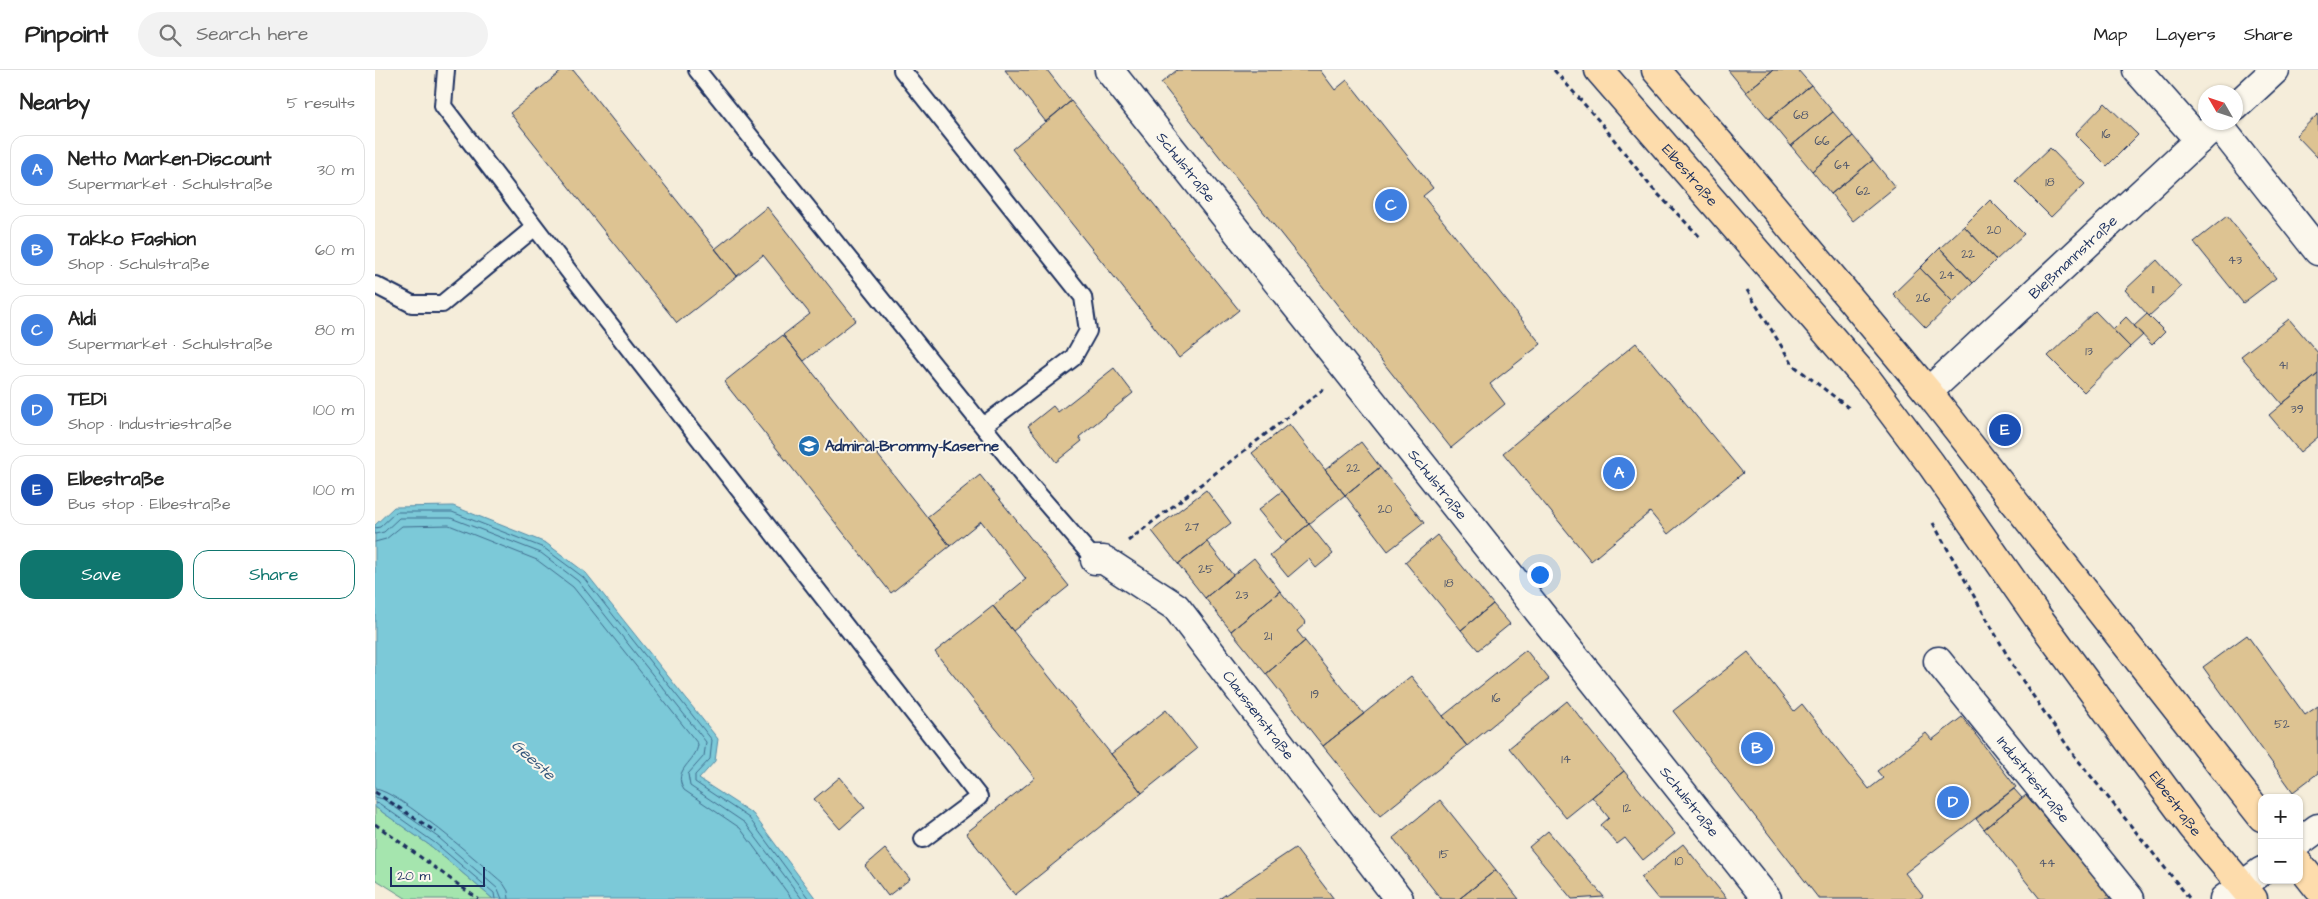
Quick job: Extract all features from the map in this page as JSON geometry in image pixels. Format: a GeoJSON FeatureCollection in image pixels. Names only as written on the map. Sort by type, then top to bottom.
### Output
{"type":"FeatureCollection","features":[{"type":"Feature","properties":{"kind":"main road","name":"Elbestraße"},"geometry":{"type":"LineString","coordinates":[[1599,70],[1867,379],[1931,464],[2037,616],[2187,819],[2245,889]]}},
{"type":"Feature","properties":{"kind":"main road"},"geometry":{"type":"LineString","coordinates":[[1656,70],[1736,162],[1928,392],[2258,812]]}},
{"type":"Feature","properties":{"kind":"main road"},"geometry":{"type":"LineString","coordinates":[[2303,869],[2318,888]]}},
{"type":"Feature","properties":{"kind":"street","name":"Schulstraße"},"geometry":{"type":"LineString","coordinates":[[1109,70],[1767,899]]}},
{"type":"Feature","properties":{"kind":"street"},"geometry":{"type":"LineString","coordinates":[[2137,70],[2198,110]]}},
{"type":"Feature","properties":{"kind":"street","name":"Bleßmannstraße"},"geometry":{"type":"LineString","coordinates":[[2243,100],[2275,70]]}},
{"type":"Feature","properties":{"kind":"street","name":"Bleßmannstraße"},"geometry":{"type":"LineString","coordinates":[[1928,392],[2210,130]]}},
{"type":"Feature","properties":{"kind":"street"},"geometry":{"type":"LineString","coordinates":[[2223,130],[2318,251]]}},
{"type":"Feature","properties":{"kind":"street","name":"Claussenstraße"},"geometry":{"type":"LineString","coordinates":[[1100,560],[1176,607],[1399,899]]}},
{"type":"Feature","properties":{"kind":"street","name":"Industriestraße"},"geometry":{"type":"LineString","coordinates":[[1938,661],[2130,899]]}},
{"type":"Feature","properties":{"kind":"street"},"geometry":{"type":"LineString","coordinates":[[2303,839],[2318,828]]}},
{"type":"Feature","properties":{"kind":"lane"},"geometry":{"type":"LineString","coordinates":[[446,70],[443,106],[535,228],[979,797],[923,839]]}},
{"type":"Feature","properties":{"kind":"lane"},"geometry":{"type":"LineString","coordinates":[[697,70],[1031,486],[1100,560]]}},
{"type":"Feature","properties":{"kind":"lane"},"geometry":{"type":"LineString","coordinates":[[902,70],[1083,297],[1088,331],[1073,358],[983,426]]}},
{"type":"Feature","properties":{"kind":"lane"},"geometry":{"type":"LineString","coordinates":[[375,285],[412,304],[442,304],[535,228]]}},
{"type":"Feature","properties":{"kind":"path"},"geometry":{"type":"LineString","coordinates":[[1554,70],[1601,123],[1652,188],[1704,241]]}},
{"type":"Feature","properties":{"kind":"path"},"geometry":{"type":"LineString","coordinates":[[1743,284],[1793,365],[1851,411]]}},
{"type":"Feature","properties":{"kind":"path"},"geometry":{"type":"LineString","coordinates":[[1100,560],[1348,370]]}},
{"type":"Feature","properties":{"kind":"path"},"geometry":{"type":"LineString","coordinates":[[1931,520],[2016,671],[2068,747],[2190,899]]}},
{"type":"Feature","properties":{"kind":"path"},"geometry":{"type":"LineString","coordinates":[[375,792],[436,832]]}},
{"type":"Feature","properties":{"kind":"path"},"geometry":{"type":"LineString","coordinates":[[375,824],[478,899]]}},
{"type":"Feature","properties":{"kind":"green space"},"geometry":{"type":"Polygon","coordinates":[[[375,807],[432,847],[493,899],[407,899],[375,879],[375,807]]]}},
{"type":"Feature","properties":{"kind":"water","name":"Geeste"},"geometry":{"type":"Polygon","coordinates":[[[453,506],[546,543],[586,573],[718,739],[715,761],[699,779],[753,814],[816,899],[493,899],[432,847],[375,807],[375,525],[394,507],[453,506]]]}},
{"type":"Feature","properties":{"kind":"building"},"geometry":{"type":"Polygon","coordinates":[[[563,70],[573,70],[737,276],[677,323],[510,113],[563,70]]]}},
{"type":"Feature","properties":{"kind":"building"},"geometry":{"type":"Polygon","coordinates":[[[1005,70],[1047,70],[1071,101],[1046,122],[1005,70]]]}},
{"type":"Feature","properties":{"kind":"building"},"geometry":{"type":"Polygon","coordinates":[[[1177,70],[1320,70],[1335,90],[1347,80],[1433,188],[1423,196],[1541,344],[1490,384],[1505,404],[1451,448],[1161,83],[1177,70]]]}},
{"type":"Feature","properties":{"kind":"building"},"geometry":{"type":"Polygon","coordinates":[[[1728,70],[1773,70],[1746,92],[1728,70]]]}},
{"type":"Feature","properties":{"kind":"building"},"geometry":{"type":"Polygon","coordinates":[[[1773,70],[1798,70],[1811,85],[1769,119],[1746,92],[1773,70]]]}},
{"type":"Feature","properties":{"kind":"building"},"geometry":{"type":"Polygon","coordinates":[[[1811,85],[1833,112],[1791,146],[1769,119],[1811,85]]]}},
{"type":"Feature","properties":{"kind":"building"},"geometry":{"type":"Polygon","coordinates":[[[1071,101],[1239,310],[1179,358],[1012,149],[1071,101]]]}},
{"type":"Feature","properties":{"kind":"building"},"geometry":{"type":"Polygon","coordinates":[[[2105,103],[2138,135],[2107,166],[2075,134],[2105,103]]]}},
{"type":"Feature","properties":{"kind":"building"},"geometry":{"type":"Polygon","coordinates":[[[1833,112],[1853,136],[1812,171],[1791,146],[1833,112]]]}},
{"type":"Feature","properties":{"kind":"building"},"geometry":{"type":"Polygon","coordinates":[[[2318,114],[2318,158],[2296,135],[2318,114]]]}},
{"type":"Feature","properties":{"kind":"building"},"geometry":{"type":"Polygon","coordinates":[[[1853,136],[1873,160],[1831,194],[1812,171],[1853,136]]]}},
{"type":"Feature","properties":{"kind":"building"},"geometry":{"type":"Polygon","coordinates":[[[2050,148],[2085,184],[2051,217],[2015,181],[2050,148]]]}},
{"type":"Feature","properties":{"kind":"building"},"geometry":{"type":"Polygon","coordinates":[[[1873,160],[1895,187],[1853,221],[1831,194],[1873,160]]]}},
{"type":"Feature","properties":{"kind":"building"},"geometry":{"type":"Polygon","coordinates":[[[1990,200],[2024,234],[1996,260],[1964,226],[1990,200]]]}},
{"type":"Feature","properties":{"kind":"building"},"geometry":{"type":"Polygon","coordinates":[[[767,207],[856,320],[804,361],[783,335],[810,314],[763,255],[737,276],[715,249],[767,207]]]}},
{"type":"Feature","properties":{"kind":"building"},"geometry":{"type":"Polygon","coordinates":[[[2227,216],[2276,278],[2243,303],[2194,242],[2227,216]]]}},
{"type":"Feature","properties":{"kind":"building"},"geometry":{"type":"Polygon","coordinates":[[[1964,226],[1996,260],[1973,283],[1940,248],[1964,226]]]}},
{"type":"Feature","properties":{"kind":"building"},"geometry":{"type":"Polygon","coordinates":[[[1940,248],[1973,283],[1953,302],[1920,268],[1940,248]]]}},
{"type":"Feature","properties":{"kind":"building"},"geometry":{"type":"Polygon","coordinates":[[[2157,260],[2181,287],[2149,316],[2125,290],[2157,260]]]}},
{"type":"Feature","properties":{"kind":"building"},"geometry":{"type":"Polygon","coordinates":[[[1920,268],[1953,302],[1926,328],[1893,294],[1920,268]]]}},
{"type":"Feature","properties":{"kind":"building"},"geometry":{"type":"Polygon","coordinates":[[[2095,311],[2130,347],[2084,392],[2048,356],[2095,311]]]}},
{"type":"Feature","properties":{"kind":"building"},"geometry":{"type":"Polygon","coordinates":[[[2147,314],[2165,332],[2152,345],[2134,326],[2147,314]]]}},
{"type":"Feature","properties":{"kind":"building"},"geometry":{"type":"Polygon","coordinates":[[[2126,317],[2143,335],[2130,347],[2113,330],[2126,317]]]}},
{"type":"Feature","properties":{"kind":"building"},"geometry":{"type":"Polygon","coordinates":[[[2289,319],[2318,353],[2318,374],[2282,404],[2241,356],[2289,319]]]}},
{"type":"Feature","properties":{"kind":"building"},"geometry":{"type":"Polygon","coordinates":[[[783,335],[950,546],[891,593],[724,382],[783,335]]]}},
{"type":"Feature","properties":{"kind":"building"},"geometry":{"type":"Polygon","coordinates":[[[1636,343],[1743,473],[1668,534],[1650,512],[1591,561],[1503,453],[1636,343]]]}},
{"type":"Feature","properties":{"kind":"building"},"geometry":{"type":"Polygon","coordinates":[[[1114,368],[1133,393],[1079,437],[1082,441],[1056,462],[1028,426],[1053,406],[1058,412],[1114,368]]]}},
{"type":"Feature","properties":{"kind":"building"},"geometry":{"type":"Polygon","coordinates":[[[2318,374],[2318,437],[2300,452],[2269,415],[2318,374]]]}},
{"type":"Feature","properties":{"kind":"building"},"geometry":{"type":"Polygon","coordinates":[[[1289,424],[1345,495],[1309,524],[1252,453],[1289,424]]]}},
{"type":"Feature","properties":{"kind":"building"},"geometry":{"type":"Polygon","coordinates":[[[1361,442],[1380,467],[1345,495],[1325,470],[1361,442]]]}},
{"type":"Feature","properties":{"kind":"building"},"geometry":{"type":"Polygon","coordinates":[[[1380,467],[1424,523],[1388,551],[1345,495],[1380,467]]]}},
{"type":"Feature","properties":{"kind":"building"},"geometry":{"type":"Polygon","coordinates":[[[980,475],[1069,586],[1013,631],[993,606],[1026,579],[981,521],[950,546],[927,517],[980,475]]]}},
{"type":"Feature","properties":{"kind":"building"},"geometry":{"type":"Polygon","coordinates":[[[1206,490],[1231,523],[1178,564],[1152,531],[1206,490]]]}},
{"type":"Feature","properties":{"kind":"building"},"geometry":{"type":"Polygon","coordinates":[[[1282,491],[1309,524],[1285,543],[1258,510],[1282,491]]]}},
{"type":"Feature","properties":{"kind":"building"},"geometry":{"type":"Polygon","coordinates":[[[1309,524],[1333,554],[1316,568],[1309,559],[1288,577],[1270,555],[1309,524]]]}},
{"type":"Feature","properties":{"kind":"building"},"geometry":{"type":"Polygon","coordinates":[[[1437,535],[1493,604],[1461,630],[1405,562],[1437,535]]]}},
{"type":"Feature","properties":{"kind":"building"},"geometry":{"type":"Polygon","coordinates":[[[1207,542],[1233,575],[1205,598],[1178,564],[1207,542]]]}},
{"type":"Feature","properties":{"kind":"building"},"geometry":{"type":"Polygon","coordinates":[[[1254,558],[1280,591],[1231,631],[1205,598],[1254,558]]]}},
{"type":"Feature","properties":{"kind":"building"},"geometry":{"type":"Polygon","coordinates":[[[1280,591],[1306,623],[1297,631],[1305,641],[1266,674],[1231,631],[1280,591]]]}},
{"type":"Feature","properties":{"kind":"building"},"geometry":{"type":"Polygon","coordinates":[[[1493,604],[1510,624],[1478,650],[1461,630],[1493,604]]]}},
{"type":"Feature","properties":{"kind":"building"},"geometry":{"type":"Polygon","coordinates":[[[993,606],[1142,793],[1015,895],[966,833],[1035,778],[935,652],[993,606]]]}},
{"type":"Feature","properties":{"kind":"building"},"geometry":{"type":"Polygon","coordinates":[[[2247,635],[2305,715],[2318,706],[2318,773],[2293,792],[2203,667],[2247,635]]]}},
{"type":"Feature","properties":{"kind":"building"},"geometry":{"type":"Polygon","coordinates":[[[1305,641],[1364,714],[1323,746],[1266,674],[1305,641]]]}},
{"type":"Feature","properties":{"kind":"building"},"geometry":{"type":"Polygon","coordinates":[[[1526,650],[1549,679],[1467,746],[1443,716],[1526,650]]]}},
{"type":"Feature","properties":{"kind":"building"},"geometry":{"type":"Polygon","coordinates":[[[1748,652],[1794,711],[1802,704],[1869,789],[1883,778],[1877,771],[1926,733],[1932,740],[1962,717],[2016,787],[1905,873],[1923,896],[1919,899],[1819,899],[1673,711],[1748,652]]]}},
{"type":"Feature","properties":{"kind":"building"},"geometry":{"type":"Polygon","coordinates":[[[1411,676],[1467,746],[1380,816],[1323,746],[1411,676]]]}},
{"type":"Feature","properties":{"kind":"building"},"geometry":{"type":"Polygon","coordinates":[[[1567,701],[1624,771],[1566,818],[1509,748],[1567,701]]]}},
{"type":"Feature","properties":{"kind":"building"},"geometry":{"type":"Polygon","coordinates":[[[1166,710],[1197,749],[1142,793],[1111,754],[1166,710]]]}},
{"type":"Feature","properties":{"kind":"building"},"geometry":{"type":"Polygon","coordinates":[[[1624,771],[1675,834],[1643,860],[1625,838],[1617,844],[1601,825],[1609,818],[1592,797],[1624,771]]]}},
{"type":"Feature","properties":{"kind":"building"},"geometry":{"type":"Polygon","coordinates":[[[840,777],[865,807],[840,829],[814,799],[840,777]]]}},
{"type":"Feature","properties":{"kind":"building"},"geometry":{"type":"Polygon","coordinates":[[[2014,789],[2022,798],[1984,829],[1976,819],[2014,789]]]}},
{"type":"Feature","properties":{"kind":"building"},"geometry":{"type":"Polygon","coordinates":[[[2026,795],[2112,899],[2040,899],[1984,829],[2026,795]]]}},
{"type":"Feature","properties":{"kind":"building"},"geometry":{"type":"Polygon","coordinates":[[[1440,800],[1496,870],[1459,899],[1441,899],[1393,838],[1440,800]]]}},
{"type":"Feature","properties":{"kind":"building"},"geometry":{"type":"Polygon","coordinates":[[[1548,831],[1604,897],[1572,899],[1529,847],[1548,831]]]}},
{"type":"Feature","properties":{"kind":"building"},"geometry":{"type":"Polygon","coordinates":[[[1683,844],[1727,899],[1658,899],[1641,878],[1683,844]]]}},
{"type":"Feature","properties":{"kind":"building"},"geometry":{"type":"Polygon","coordinates":[[[1295,848],[1334,899],[1219,899],[1295,848]]]}},
{"type":"Feature","properties":{"kind":"building"},"geometry":{"type":"Polygon","coordinates":[[[885,849],[910,879],[888,896],[865,866],[885,849]]]}},
{"type":"Feature","properties":{"kind":"building"},"geometry":{"type":"Polygon","coordinates":[[[1496,870],[1519,899],[1459,899],[1496,870]]]}},
{"type":"Feature","properties":{"kind":"place","name":"Aldi"},"geometry":{"type":"Point","coordinates":[1391,205]}},
{"type":"Feature","properties":{"kind":"place","name":"Elbestraße"},"geometry":{"type":"Point","coordinates":[2005,430]}},
{"type":"Feature","properties":{"kind":"place","name":"Admiral-Brommy-Kaserne"},"geometry":{"type":"Point","coordinates":[809,446]}},
{"type":"Feature","properties":{"kind":"place","name":"Netto Marken-Discount"},"geometry":{"type":"Point","coordinates":[1619,473]}},
{"type":"Feature","properties":{"kind":"place","name":"Takko Fashion"},"geometry":{"type":"Point","coordinates":[1757,748]}},
{"type":"Feature","properties":{"kind":"place","name":"TEDi"},"geometry":{"type":"Point","coordinates":[1953,802]}}]}
